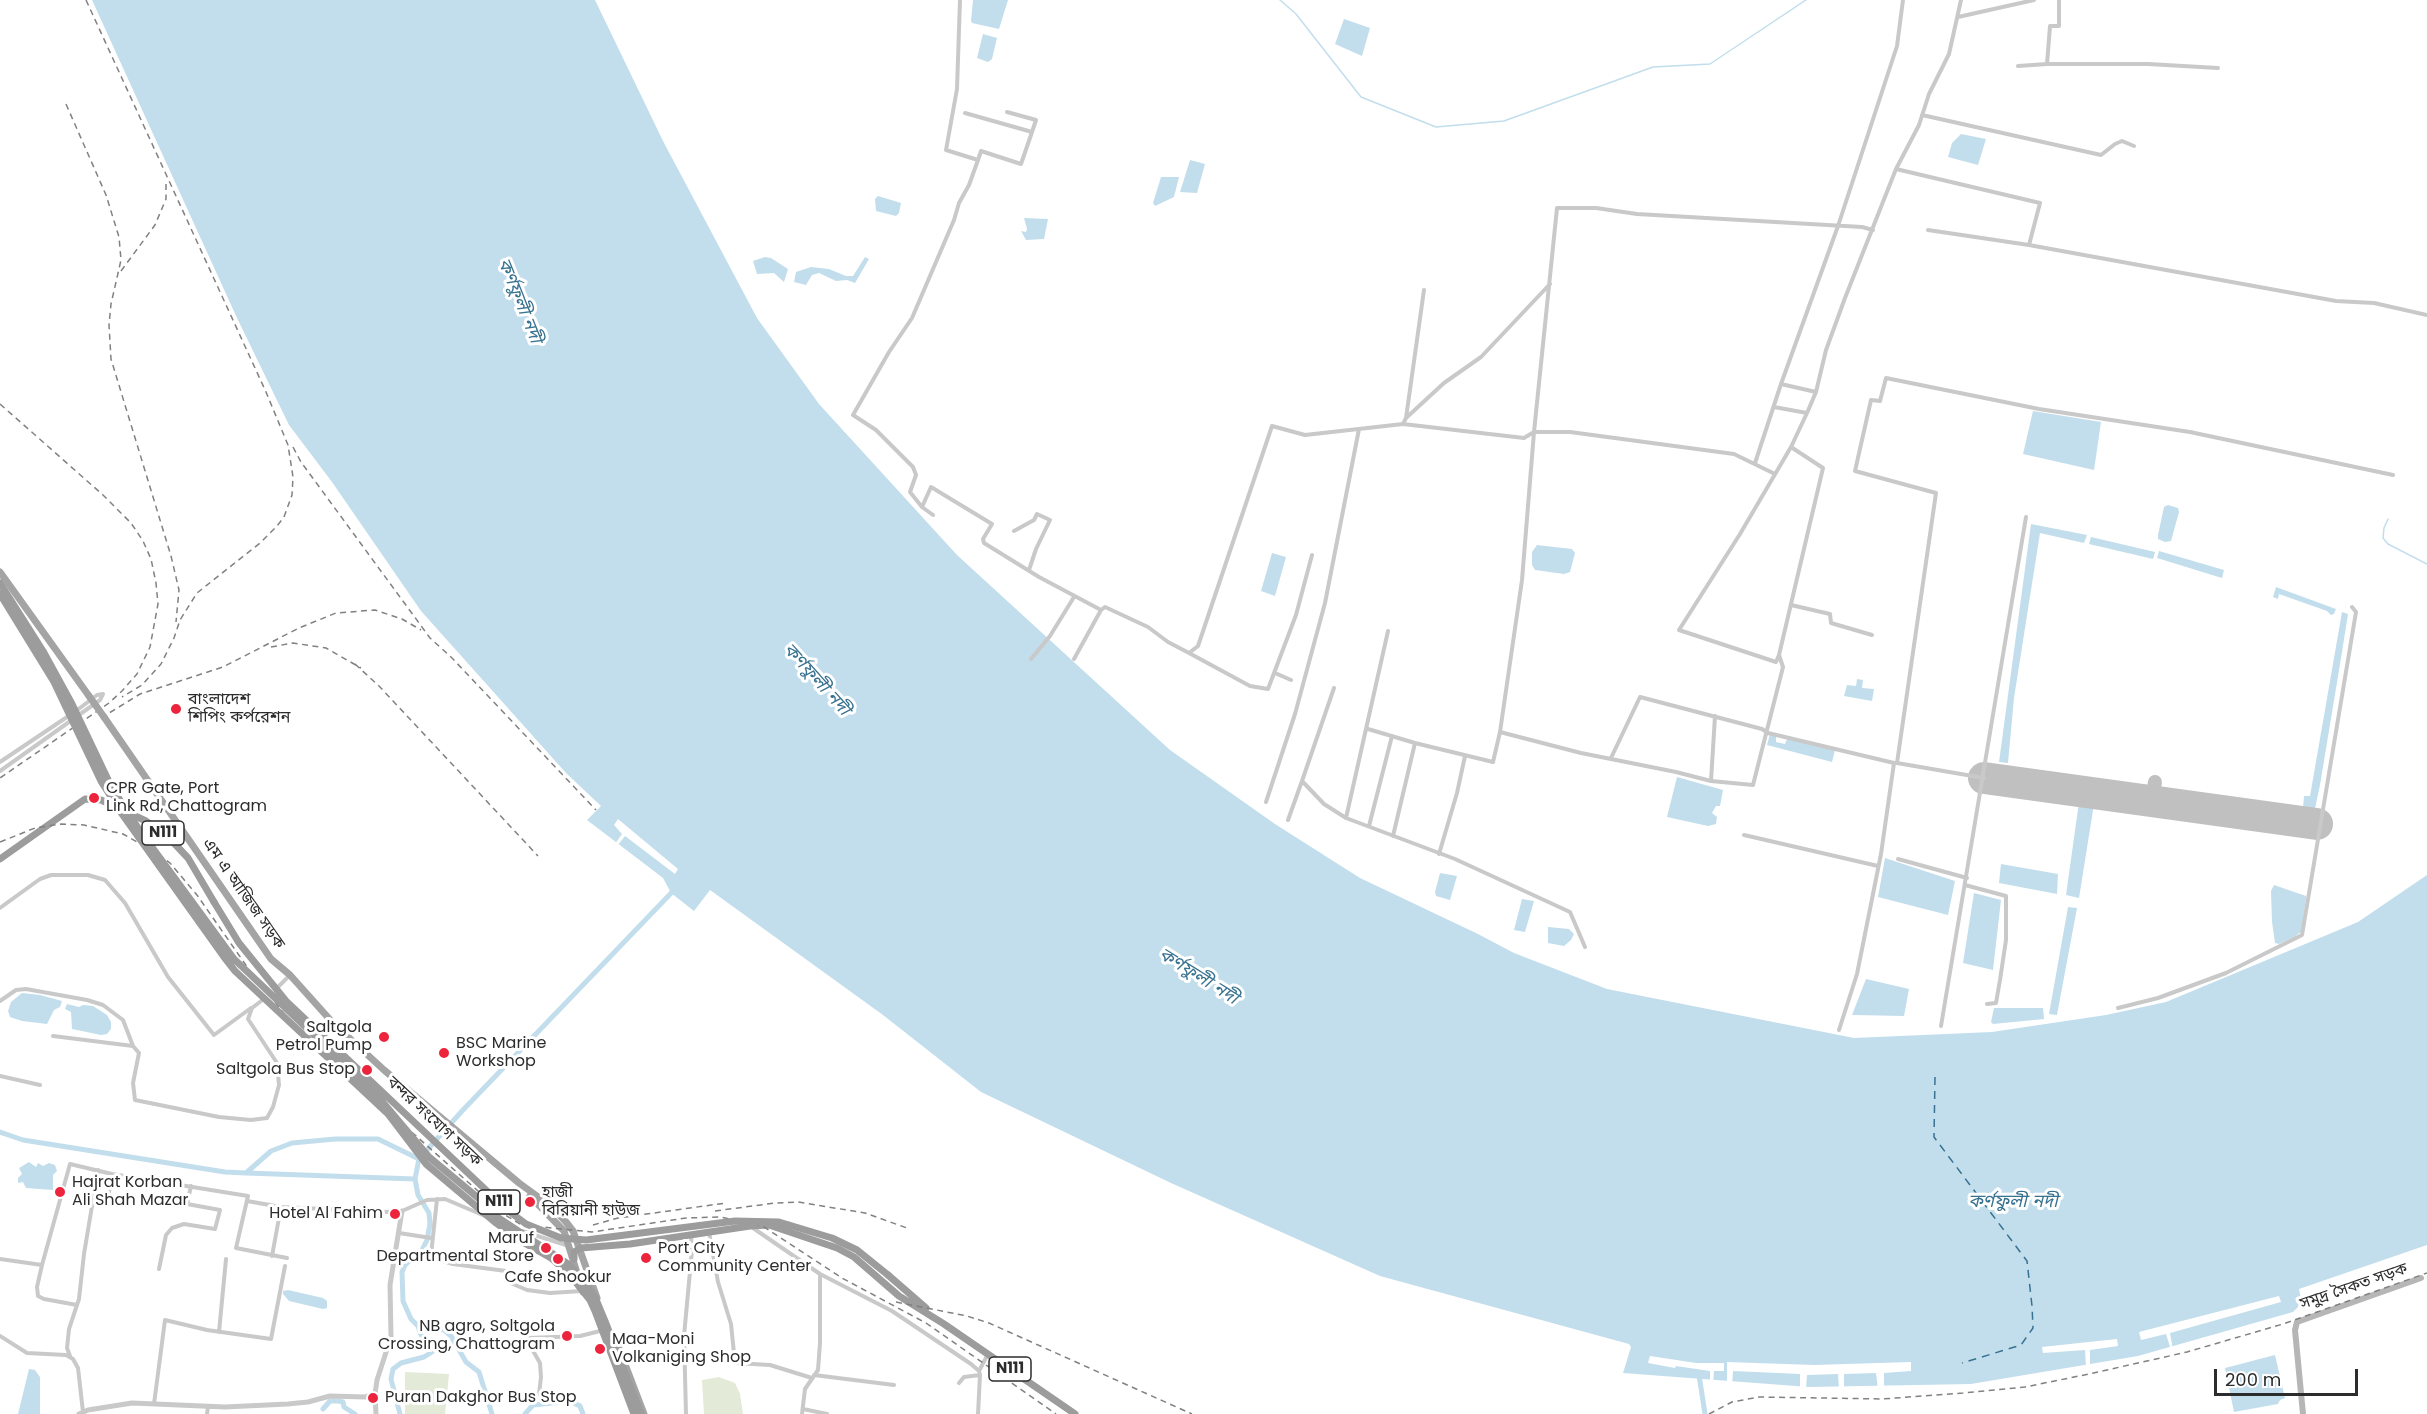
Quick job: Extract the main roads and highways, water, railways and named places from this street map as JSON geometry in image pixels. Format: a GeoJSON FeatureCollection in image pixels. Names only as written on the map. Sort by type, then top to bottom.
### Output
{"type":"FeatureCollection","features":[{"type":"Feature","properties":{"kind":"highway"},"geometry":{"type":"LineString","coordinates":[[0,583],[43,651],[72,704],[112,788],[138,828],[234,959],[375,1093],[429,1157],[483,1202],[496,1216],[567,1264],[584,1281],[595,1297],[642,1414]]}},
{"type":"Feature","properties":{"kind":"highway"},"geometry":{"type":"LineString","coordinates":[[0,594],[54,682],[101,781],[224,957],[388,1114],[426,1164],[496,1223],[550,1258],[570,1275],[590,1300],[633,1414]]}},
{"type":"Feature","properties":{"kind":"highway","name":"বন্দর সংযোগ সড়ক"},"geometry":{"type":"LineString","coordinates":[[0,859],[86,799],[101,800],[146,821],[172,841],[188,858],[239,943],[286,1001],[506,1209],[526,1224],[561,1238],[586,1240],[735,1221],[778,1222],[832,1238],[857,1250],[944,1324]]}},
{"type":"Feature","properties":{"kind":"highway"},"geometry":{"type":"LineString","coordinates":[[574,1259],[574,1252],[580,1248],[630,1244],[769,1225],[837,1248],[854,1257],[899,1296],[944,1324]]}},
{"type":"Feature","properties":{"kind":"highway","name":"N111"},"geometry":{"type":"LineString","coordinates":[[944,1324],[1075,1414]]}},
{"type":"Feature","properties":{"kind":"main road","name":"এম এ আজিজ সড়ক"},"geometry":{"type":"LineString","coordinates":[[0,572],[272,959],[290,975],[333,1023],[384,1071],[519,1183],[552,1207],[573,1231],[642,1414]]}},
{"type":"Feature","properties":{"kind":"main road","name":"এম এ আজিজ সড়ক"},"geometry":{"type":"LineString","coordinates":[[519,1183],[562,1228],[570,1246],[583,1291],[633,1414]]}},
{"type":"Feature","properties":{"kind":"main road","name":"সমুদ্র সৈকত সড়ক"},"geometry":{"type":"LineString","coordinates":[[2303,1414],[2295,1330],[2297,1322],[2421,1278]]}},
{"type":"Feature","properties":{"kind":"water","name":"কর্ণফুলী নদী"},"geometry":{"type":"Polygon","coordinates":[[[92,0],[595,0],[663,141],[757,318],[819,404],[957,555],[1170,750],[1275,824],[1360,878],[1514,953],[1607,989],[1854,1038],[1992,1032],[2106,1015],[2166,1002],[2358,922],[2427,875],[2427,1245],[2299,1289],[2302,1303],[2293,1312],[2138,1356],[1971,1384],[1809,1387],[1623,1373],[1631,1347],[1629,1344],[1380,1276],[1171,1183],[981,1092],[883,1015],[710,890],[694,911],[671,893],[663,878],[587,820],[601,806],[566,773],[421,611],[332,482],[289,425],[237,318],[92,0]]]}},
{"type":"Feature","properties":{"kind":"water"},"geometry":{"type":"Polygon","coordinates":[[[973,0],[1008,0],[999,29],[972,23],[973,0]]]}},
{"type":"Feature","properties":{"kind":"water"},"geometry":{"type":"Polygon","coordinates":[[[1344,19],[1370,28],[1362,56],[1335,44],[1344,19]]]}},
{"type":"Feature","properties":{"kind":"water"},"geometry":{"type":"Polygon","coordinates":[[[983,34],[997,38],[992,59],[988,62],[977,58],[983,34]]]}},
{"type":"Feature","properties":{"kind":"water"},"geometry":{"type":"Polygon","coordinates":[[[1961,134],[1986,139],[1978,165],[1948,157],[1952,143],[1961,134]]]}},
{"type":"Feature","properties":{"kind":"water"},"geometry":{"type":"Polygon","coordinates":[[[1190,160],[1205,164],[1197,193],[1180,192],[1190,160]]]}},
{"type":"Feature","properties":{"kind":"water"},"geometry":{"type":"Polygon","coordinates":[[[1161,177],[1179,177],[1174,197],[1155,206],[1153,203],[1161,177]]]}},
{"type":"Feature","properties":{"kind":"water"},"geometry":{"type":"Polygon","coordinates":[[[878,196],[901,203],[899,213],[896,216],[876,211],[875,199],[878,196]]]}},
{"type":"Feature","properties":{"kind":"water"},"geometry":{"type":"Polygon","coordinates":[[[1024,218],[1048,219],[1044,239],[1026,240],[1021,231],[1026,232],[1027,229],[1024,218]]]}},
{"type":"Feature","properties":{"kind":"water"},"geometry":{"type":"Polygon","coordinates":[[[765,257],[771,258],[788,269],[784,282],[774,273],[757,274],[753,261],[765,257]]]}},
{"type":"Feature","properties":{"kind":"water"},"geometry":{"type":"Polygon","coordinates":[[[865,257],[869,259],[855,283],[847,280],[836,281],[819,273],[812,275],[806,285],[794,282],[796,272],[811,267],[829,269],[846,276],[853,276],[865,257]]]}},
{"type":"Feature","properties":{"kind":"water"},"geometry":{"type":"Polygon","coordinates":[[[2033,411],[2101,422],[2094,470],[2023,454],[2033,411]]]}},
{"type":"Feature","properties":{"kind":"water"},"geometry":{"type":"Polygon","coordinates":[[[2168,505],[2178,508],[2179,512],[2171,541],[2165,542],[2158,539],[2158,535],[2164,507],[2168,505]]]}},
{"type":"Feature","properties":{"kind":"water"},"geometry":{"type":"Polygon","coordinates":[[[2031,524],[2087,535],[2084,543],[2040,533],[2014,698],[2008,763],[1999,762],[2031,524]]]}},
{"type":"Feature","properties":{"kind":"water"},"geometry":{"type":"Polygon","coordinates":[[[2091,537],[2155,552],[2153,559],[2089,544],[2091,537]]]}},
{"type":"Feature","properties":{"kind":"water"},"geometry":{"type":"Polygon","coordinates":[[[1537,545],[1572,549],[1575,553],[1570,572],[1564,574],[1535,570],[1532,565],[1532,552],[1537,545]]]}},
{"type":"Feature","properties":{"kind":"water"},"geometry":{"type":"Polygon","coordinates":[[[2159,551],[2224,570],[2222,578],[2157,558],[2159,551]]]}},
{"type":"Feature","properties":{"kind":"water"},"geometry":{"type":"Polygon","coordinates":[[[1272,553],[1286,557],[1275,596],[1261,591],[1272,553]]]}},
{"type":"Feature","properties":{"kind":"water"},"geometry":{"type":"Polygon","coordinates":[[[2276,587],[2336,609],[2334,614],[2331,615],[2327,611],[2279,594],[2278,599],[2273,597],[2276,587]]]}},
{"type":"Feature","properties":{"kind":"water"},"geometry":{"type":"Polygon","coordinates":[[[2342,612],[2348,614],[2314,813],[2303,808],[2304,796],[2310,796],[2342,612]]]}},
{"type":"Feature","properties":{"kind":"water"},"geometry":{"type":"Polygon","coordinates":[[[1857,679],[1863,680],[1862,688],[1874,689],[1872,701],[1844,696],[1847,685],[1856,686],[1857,679]]]}},
{"type":"Feature","properties":{"kind":"water"},"geometry":{"type":"Polygon","coordinates":[[[1770,734],[1776,735],[1776,742],[1785,744],[1787,739],[1835,750],[1832,762],[1767,745],[1770,734]]]}},
{"type":"Feature","properties":{"kind":"water"},"geometry":{"type":"Polygon","coordinates":[[[1677,777],[1723,790],[1720,806],[1716,806],[1712,813],[1717,817],[1716,824],[1708,826],[1667,817],[1677,777]]]}},
{"type":"Feature","properties":{"kind":"water"},"geometry":{"type":"Polygon","coordinates":[[[2079,802],[2094,804],[2079,898],[2066,895],[2079,802]]]}},
{"type":"Feature","properties":{"kind":"water"},"geometry":{"type":"Polygon","coordinates":[[[1885,858],[1955,881],[1948,915],[1878,897],[1885,858]]]}},
{"type":"Feature","properties":{"kind":"water"},"geometry":{"type":"Polygon","coordinates":[[[2001,864],[2058,874],[2057,894],[1999,883],[2001,864]]]}},
{"type":"Feature","properties":{"kind":"water"},"geometry":{"type":"Polygon","coordinates":[[[1440,873],[1457,876],[1450,900],[1436,896],[1440,873]]]}},
{"type":"Feature","properties":{"kind":"water"},"geometry":{"type":"Polygon","coordinates":[[[2274,885],[2306,896],[2301,932],[2279,944],[2275,943],[2272,922],[2271,891],[2274,885]]]}},
{"type":"Feature","properties":{"kind":"water"},"geometry":{"type":"Polygon","coordinates":[[[1974,893],[2001,900],[1993,970],[1963,963],[1974,893]]]}},
{"type":"Feature","properties":{"kind":"water"},"geometry":{"type":"Polygon","coordinates":[[[1522,899],[1534,901],[1525,932],[1514,930],[1522,899]]]}},
{"type":"Feature","properties":{"kind":"water"},"geometry":{"type":"Polygon","coordinates":[[[2068,907],[2077,908],[2057,1015],[2049,1014],[2068,907]]]}},
{"type":"Feature","properties":{"kind":"water"},"geometry":{"type":"Polygon","coordinates":[[[1548,927],[1569,929],[1574,934],[1564,946],[1548,943],[1548,927]]]}},
{"type":"Feature","properties":{"kind":"water"},"geometry":{"type":"Polygon","coordinates":[[[1866,979],[1909,989],[1904,1016],[1852,1015],[1866,979]]]}},
{"type":"Feature","properties":{"kind":"water"},"geometry":{"type":"Polygon","coordinates":[[[22,993],[62,1001],[47,1024],[22,1021],[10,1017],[8,1011],[11,1002],[22,993]]]}},
{"type":"Feature","properties":{"kind":"water"},"geometry":{"type":"Polygon","coordinates":[[[67,1004],[79,1007],[93,1006],[107,1015],[111,1022],[111,1029],[107,1034],[101,1035],[72,1029],[71,1012],[65,1009],[67,1004]]]}},
{"type":"Feature","properties":{"kind":"water"},"geometry":{"type":"Polygon","coordinates":[[[1994,1008],[2043,1008],[2044,1019],[1993,1024],[1991,1022],[1994,1008]]]}},
{"type":"Feature","properties":{"kind":"water"},"geometry":{"type":"Polygon","coordinates":[[[29,1162],[36,1167],[38,1163],[43,1166],[49,1163],[55,1165],[57,1171],[53,1175],[53,1190],[26,1188],[23,1182],[18,1183],[18,1178],[22,1174],[19,1168],[29,1162]]]}},
{"type":"Feature","properties":{"kind":"water"},"geometry":{"type":"Polygon","coordinates":[[[288,1290],[323,1298],[327,1301],[327,1308],[289,1301],[283,1294],[283,1291],[288,1290]]]}},
{"type":"Feature","properties":{"kind":"water"},"geometry":{"type":"Polygon","coordinates":[[[2275,1355],[2285,1398],[2278,1404],[2234,1412],[2225,1368],[2275,1355]]]}},
{"type":"Feature","properties":{"kind":"water"},"geometry":{"type":"Polygon","coordinates":[[[29,1369],[35,1370],[40,1377],[40,1414],[18,1414],[29,1369]]]}},
{"type":"Feature","properties":{"kind":"waterway"},"geometry":{"type":"LineString","coordinates":[[1280,0],[1296,14],[1361,97],[1436,127],[1504,121],[1653,67],[1710,64],[1806,0]]}},
{"type":"Feature","properties":{"kind":"waterway"},"geometry":{"type":"LineString","coordinates":[[2388,519],[2383,538],[2388,544],[2427,564]]}},
{"type":"Feature","properties":{"kind":"waterway"},"geometry":{"type":"LineString","coordinates":[[492,1414],[479,1372],[466,1362],[451,1336],[444,1330],[417,1325],[411,1319],[403,1301],[402,1272],[405,1265],[422,1250],[427,1240],[430,1224],[429,1213],[418,1195],[415,1179],[419,1159],[462,1111],[676,888]]}},
{"type":"Feature","properties":{"kind":"waterway"},"geometry":{"type":"LineString","coordinates":[[0,1132],[23,1140],[225,1172],[246,1173],[271,1151],[292,1143],[335,1139],[378,1139],[419,1159]]}},
{"type":"Feature","properties":{"kind":"waterway"},"geometry":{"type":"LineString","coordinates":[[246,1173],[415,1179]]}},
{"type":"Feature","properties":{"kind":"waterway"},"geometry":{"type":"LineString","coordinates":[[400,1414],[391,1379],[393,1369],[401,1363],[424,1357],[432,1352],[430,1343],[421,1335],[418,1326]]}},
{"type":"Feature","properties":{"kind":"waterway"},"geometry":{"type":"LineString","coordinates":[[1699,1375],[1705,1414]]}},
{"type":"Feature","properties":{"kind":"waterway"},"geometry":{"type":"LineString","coordinates":[[323,1409],[330,1401],[338,1401],[343,1402],[344,1407],[355,1414]]}},
{"type":"Feature","properties":{"kind":"waterway"},"geometry":{"type":"LineString","coordinates":[[525,1414],[533,1405],[570,1401],[580,1406],[583,1414]]}},
{"type":"Feature","properties":{"kind":"railway"},"geometry":{"type":"LineString","coordinates":[[86,0],[266,392],[288,445],[293,477],[292,495],[284,517],[260,543],[197,593],[180,620],[161,664],[142,685],[122,697]]}},
{"type":"Feature","properties":{"kind":"railway"},"geometry":{"type":"LineString","coordinates":[[66,104],[106,195],[119,237],[121,260],[111,304],[109,325],[111,359],[171,556],[179,590],[176,622]]}},
{"type":"Feature","properties":{"kind":"railway"},"geometry":{"type":"LineString","coordinates":[[121,271],[155,225],[166,199],[166,180]]}},
{"type":"Feature","properties":{"kind":"railway"},"geometry":{"type":"LineString","coordinates":[[0,404],[103,495],[131,523],[151,559],[158,604],[150,647],[137,674],[122,691],[109,703],[0,778]]}},
{"type":"Feature","properties":{"kind":"railway"},"geometry":{"type":"LineString","coordinates":[[293,447],[301,462],[430,638],[451,657],[596,810]]}},
{"type":"Feature","properties":{"kind":"railway"},"geometry":{"type":"LineString","coordinates":[[101,718],[140,694],[223,667],[299,628],[336,613],[375,610],[402,619],[421,630]]}},
{"type":"Feature","properties":{"kind":"railway"},"geometry":{"type":"LineString","coordinates":[[271,647],[293,643],[326,648],[361,668]]}},
{"type":"Feature","properties":{"kind":"railway"},"geometry":{"type":"LineString","coordinates":[[355,664],[379,686],[538,856]]}},
{"type":"Feature","properties":{"kind":"railway"},"geometry":{"type":"LineString","coordinates":[[0,842],[35,828],[61,824],[84,825],[123,834],[158,854],[170,863],[197,895],[250,971],[299,1032],[505,1215],[522,1225],[592,1232],[686,1218],[720,1217],[761,1225],[842,1278],[926,1323],[1056,1414]]}},
{"type":"Feature","properties":{"kind":"railway"},"geometry":{"type":"LineString","coordinates":[[715,1211],[798,1202],[865,1213],[907,1228]]}},
{"type":"Feature","properties":{"kind":"railway"},"geometry":{"type":"LineString","coordinates":[[593,1225],[618,1218],[726,1203]]}},
{"type":"Feature","properties":{"kind":"railway"},"geometry":{"type":"LineString","coordinates":[[1709,1414],[1732,1402],[1759,1397],[1882,1399],[2025,1387],[2187,1352],[2283,1324],[2427,1273]]}},
{"type":"Feature","properties":{"kind":"railway"},"geometry":{"type":"LineString","coordinates":[[896,1302],[967,1316],[989,1323],[1192,1414]]}},
{"type":"Feature","properties":{"kind":"place","name":"বাংলাদেশ শিপিং কর্পরেশন"},"geometry":{"type":"Point","coordinates":[176,709]}},
{"type":"Feature","properties":{"kind":"place","name":"CPR Gate, Port Link Rd, Chattogram"},"geometry":{"type":"Point","coordinates":[94,798]}},
{"type":"Feature","properties":{"kind":"place","name":"Saltgola Petrol Pump"},"geometry":{"type":"Point","coordinates":[384,1037]}},
{"type":"Feature","properties":{"kind":"place","name":"BSC Marine Workshop"},"geometry":{"type":"Point","coordinates":[444,1053]}},
{"type":"Feature","properties":{"kind":"place","name":"Saltgola Bus Stop"},"geometry":{"type":"Point","coordinates":[367,1070]}},
{"type":"Feature","properties":{"kind":"place","name":"Hajrat Korban Ali Shah Mazar"},"geometry":{"type":"Point","coordinates":[60,1192]}},
{"type":"Feature","properties":{"kind":"place","name":"হাজী বিরিয়ানী হাউজ"},"geometry":{"type":"Point","coordinates":[530,1202]}},
{"type":"Feature","properties":{"kind":"place","name":"Hotel Al Fahim"},"geometry":{"type":"Point","coordinates":[395,1214]}},
{"type":"Feature","properties":{"kind":"place","name":"Maruf Departmental Store"},"geometry":{"type":"Point","coordinates":[546,1248]}},
{"type":"Feature","properties":{"kind":"place","name":"Port City Community Center"},"geometry":{"type":"Point","coordinates":[646,1258]}},
{"type":"Feature","properties":{"kind":"place","name":"Cafe Shookur"},"geometry":{"type":"Point","coordinates":[558,1259]}},
{"type":"Feature","properties":{"kind":"place","name":"NB agro, Soltgola Crossing, Chattogram"},"geometry":{"type":"Point","coordinates":[567,1336]}},
{"type":"Feature","properties":{"kind":"place","name":"Maa-Moni Volkaniging Shop"},"geometry":{"type":"Point","coordinates":[600,1349]}},
{"type":"Feature","properties":{"kind":"place","name":"Puran Dakghor Bus Stop"},"geometry":{"type":"Point","coordinates":[373,1398]}}]}
